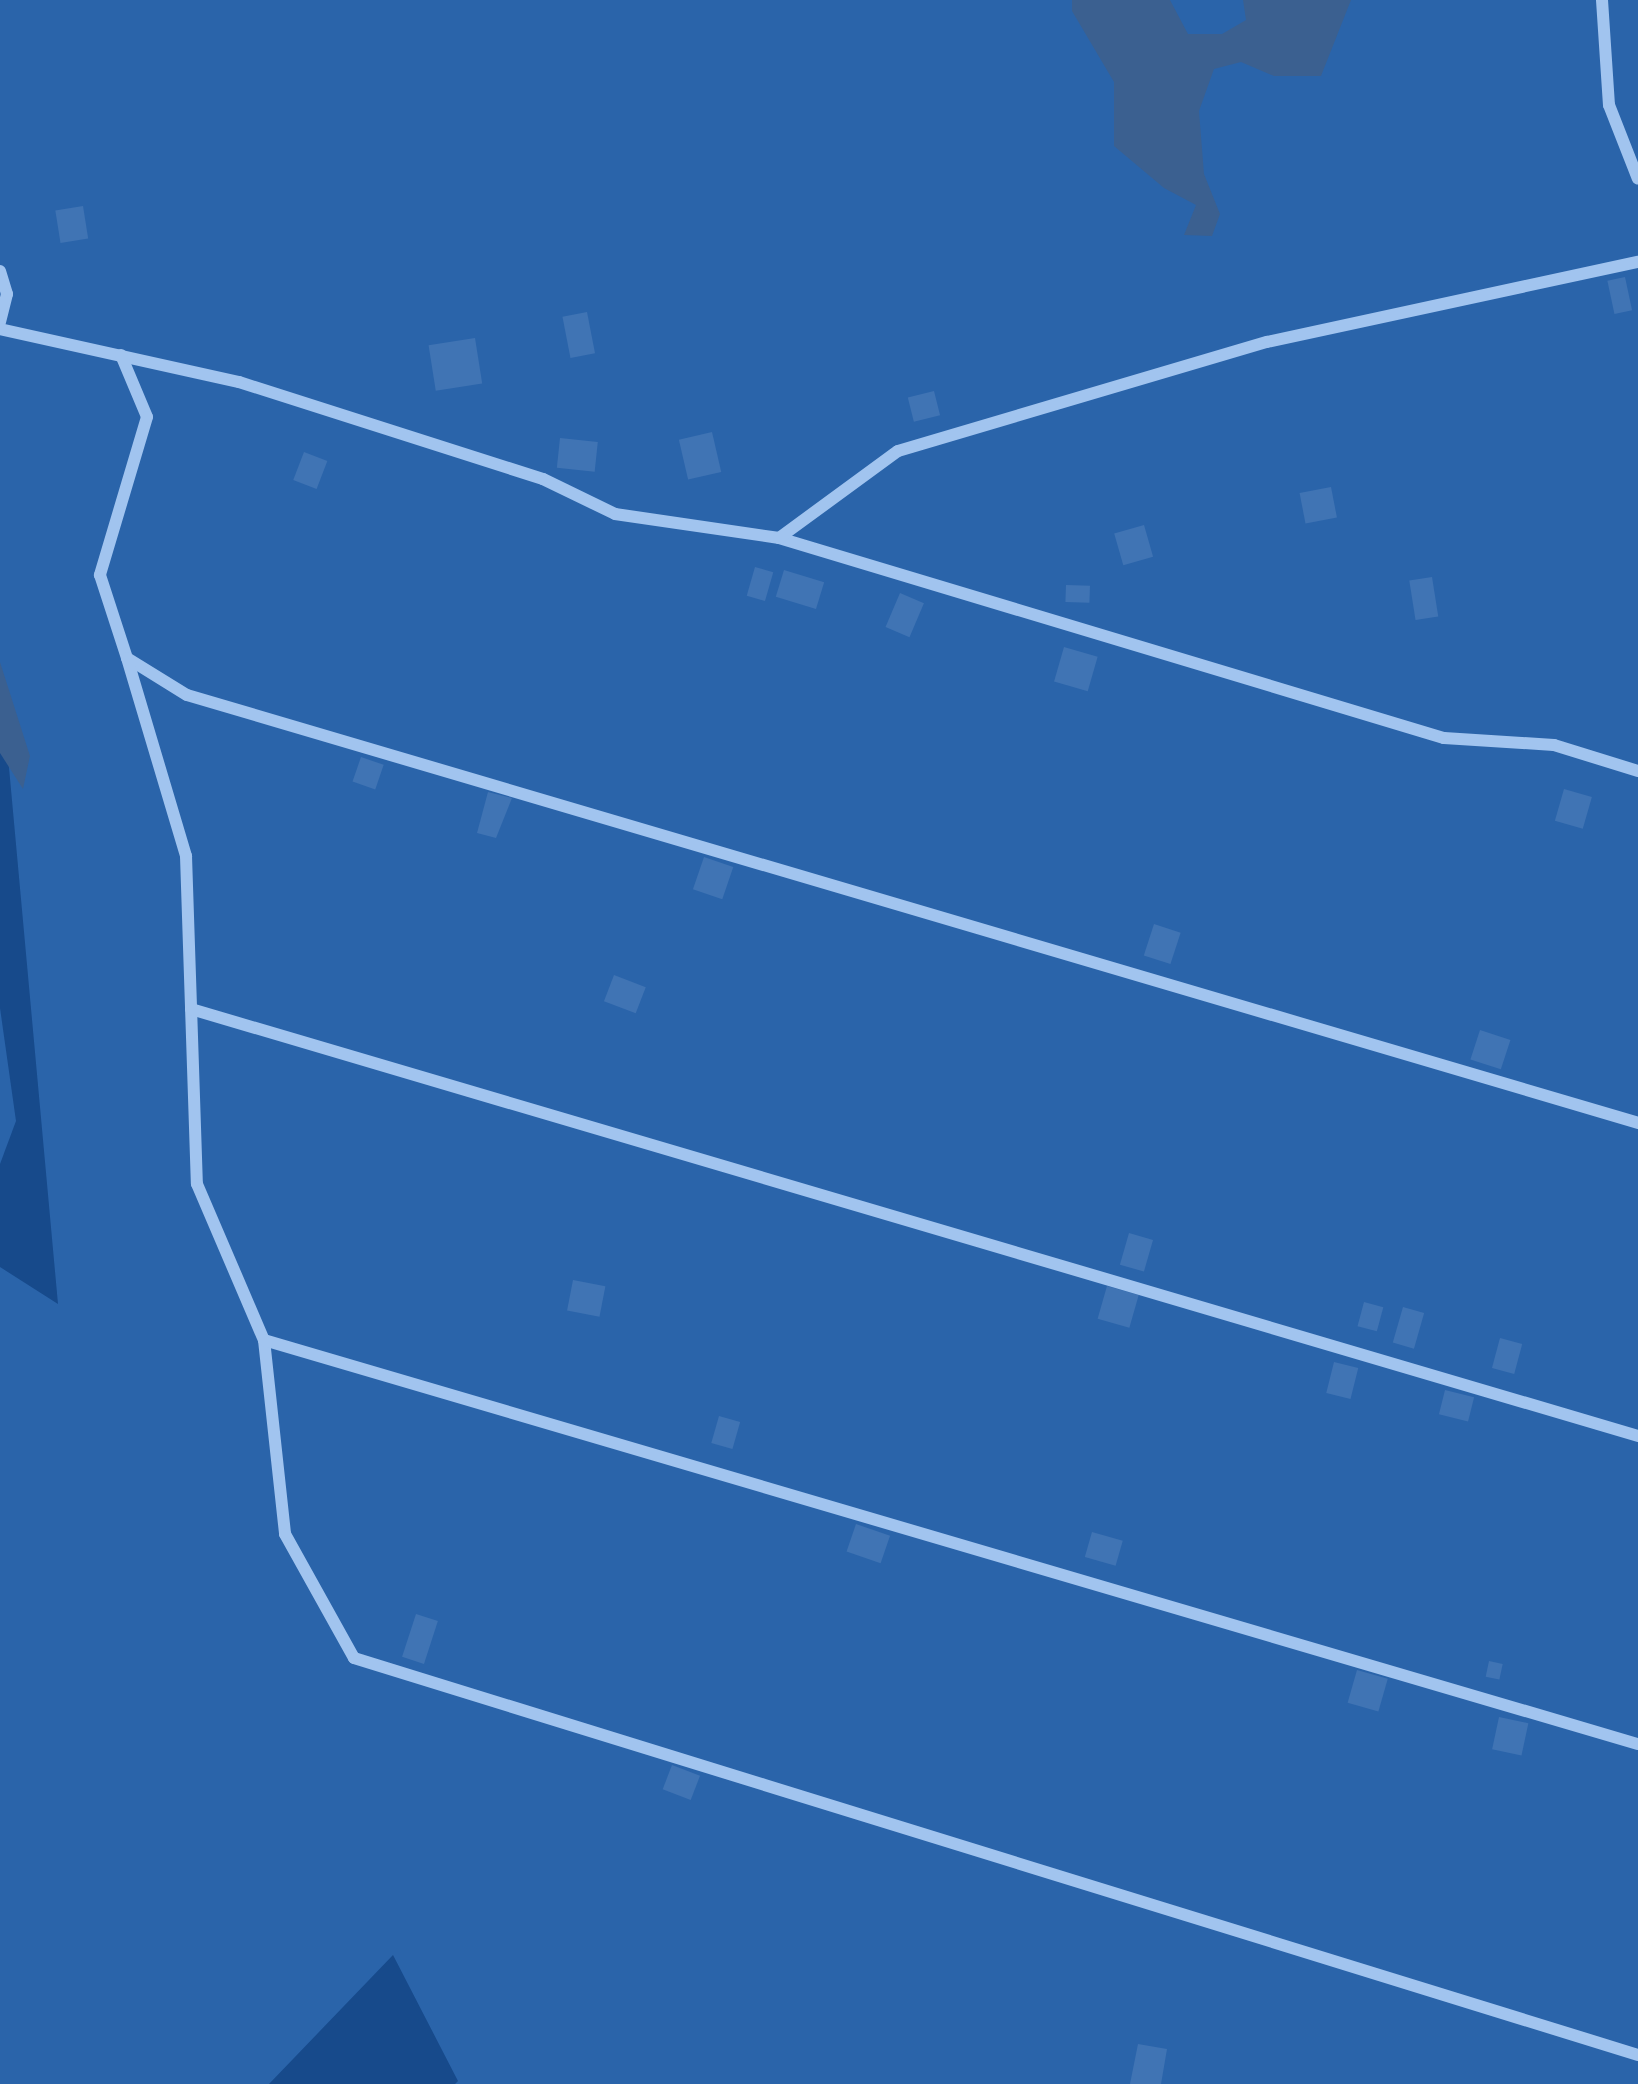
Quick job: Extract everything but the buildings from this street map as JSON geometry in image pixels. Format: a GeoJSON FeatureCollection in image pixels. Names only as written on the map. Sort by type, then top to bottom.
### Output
{"type":"FeatureCollection","features":[{"type":"Feature","properties":{"kind":"lane"},"geometry":{"type":"LineString","coordinates":[[1602,0],[1609,105],[1638,179]]}},
{"type":"Feature","properties":{"kind":"lane"},"geometry":{"type":"LineString","coordinates":[[779,538],[898,451],[1268,342],[1638,262]]}},
{"type":"Feature","properties":{"kind":"lane"},"geometry":{"type":"LineString","coordinates":[[0,271],[6,294],[0,323]]}},
{"type":"Feature","properties":{"kind":"lane"},"geometry":{"type":"LineString","coordinates":[[0,329],[239,382],[543,479],[615,513],[779,538],[1444,738],[1554,745],[1638,771]]}},
{"type":"Feature","properties":{"kind":"lane"},"geometry":{"type":"LineString","coordinates":[[121,355],[148,416],[100,575],[186,856],[197,1184],[264,1340],[285,1534],[354,1658],[1638,2055]]}},
{"type":"Feature","properties":{"kind":"lane"},"geometry":{"type":"LineString","coordinates":[[127,658],[187,695],[1638,1124]]}},
{"type":"Feature","properties":{"kind":"lane"},"geometry":{"type":"LineString","coordinates":[[191,1009],[1638,1436]]}},
{"type":"Feature","properties":{"kind":"lane"},"geometry":{"type":"LineString","coordinates":[[264,1340],[1638,1744]]}},
{"type":"Feature","properties":{"kind":"shaded area"},"geometry":{"type":"Polygon","coordinates":[[[0,0],[1638,0],[1638,2084],[455,2084],[458,2081],[393,1955],[269,2084],[0,2084],[0,1267],[58,1304],[0,669],[0,0]]]}},
{"type":"Feature","properties":{"kind":"shaded area"},"geometry":{"type":"Polygon","coordinates":[[[1072,0],[1170,0],[1188,34],[1222,34],[1246,20],[1243,0],[1351,0],[1321,76],[1274,76],[1241,62],[1214,69],[1199,111],[1204,174],[1220,214],[1212,236],[1184,235],[1196,205],[1164,188],[1114,146],[1114,82],[1072,11],[1072,0]]]}},
{"type":"Feature","properties":{"kind":"shaded area"},"geometry":{"type":"Polygon","coordinates":[[[0,662],[30,756],[23,789],[0,753],[0,662]]]}},
{"type":"Feature","properties":{"kind":"shaded area"},"geometry":{"type":"Polygon","coordinates":[[[0,1008],[16,1121],[0,1164],[0,1008]]]}}]}
